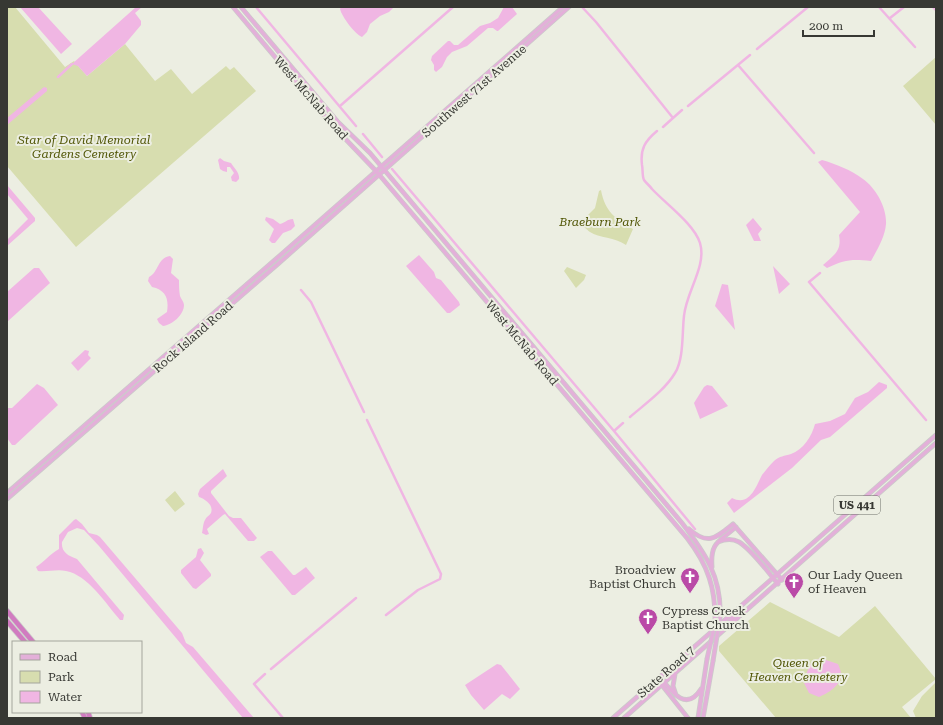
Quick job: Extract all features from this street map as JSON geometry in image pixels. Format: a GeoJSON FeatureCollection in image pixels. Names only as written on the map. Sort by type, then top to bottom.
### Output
{"type":"FeatureCollection","features":[{"type":"Feature","properties":{"kind":"highway"},"geometry":{"type":"LineString","coordinates":[[7,611],[32,641]]}},
{"type":"Feature","properties":{"kind":"highway"},"geometry":{"type":"LineString","coordinates":[[7,622],[23,641]]}},
{"type":"Feature","properties":{"kind":"main road","name":"West McNab Road"},"geometry":{"type":"LineString","coordinates":[[233,7],[333,126],[379,174],[696,549],[702,558],[711,583],[715,608],[714,623],[698,718]]}},
{"type":"Feature","properties":{"kind":"main road","name":"West McNab Road"},"geometry":{"type":"LineString","coordinates":[[241,7],[338,122],[370,153],[700,546],[712,570],[719,594],[720,607],[720,617],[703,718]]}},
{"type":"Feature","properties":{"kind":"main road","name":"Southwest 71st Avenue"},"geometry":{"type":"LineString","coordinates":[[376,171],[563,7]]}},
{"type":"Feature","properties":{"kind":"main road","name":"Southwest 71st Avenue"},"geometry":{"type":"LineString","coordinates":[[379,174],[570,7]]}},
{"type":"Feature","properties":{"kind":"main road"},"geometry":{"type":"LineString","coordinates":[[524,48],[525,42],[528,38]]}},
{"type":"Feature","properties":{"kind":"main road"},"geometry":{"type":"LineString","coordinates":[[518,53],[521,44]]}},
{"type":"Feature","properties":{"kind":"main road"},"geometry":{"type":"LineString","coordinates":[[442,120],[444,113],[473,86]]}},
{"type":"Feature","properties":{"kind":"main road"},"geometry":{"type":"LineString","coordinates":[[418,140],[439,116]]}},
{"type":"Feature","properties":{"kind":"main road","name":"Rock Island Road"},"geometry":{"type":"LineString","coordinates":[[7,493],[376,171]]}},
{"type":"Feature","properties":{"kind":"main road","name":"Rock Island Road"},"geometry":{"type":"LineString","coordinates":[[7,499],[379,174]]}},
{"type":"Feature","properties":{"kind":"main road","name":"State Road 7"},"geometry":{"type":"LineString","coordinates":[[615,718],[936,435]]}},
{"type":"Feature","properties":{"kind":"main road","name":"State Road 7"},"geometry":{"type":"LineString","coordinates":[[624,718],[778,584],[936,443]]}},
{"type":"Feature","properties":{"kind":"main road"},"geometry":{"type":"LineString","coordinates":[[682,523],[699,537],[708,539],[717,537],[735,526]]}},
{"type":"Feature","properties":{"kind":"main road"},"geometry":{"type":"LineString","coordinates":[[735,526],[782,580]]}},
{"type":"Feature","properties":{"kind":"main road"},"geometry":{"type":"LineString","coordinates":[[712,570],[712,551],[715,544],[735,526]]}},
{"type":"Feature","properties":{"kind":"main road"},"geometry":{"type":"LineString","coordinates":[[718,542],[725,539],[731,539],[739,542],[746,547],[778,584]]}},
{"type":"Feature","properties":{"kind":"main road"},"geometry":{"type":"LineString","coordinates":[[728,626],[730,621],[743,605]]}},
{"type":"Feature","properties":{"kind":"main road"},"geometry":{"type":"LineString","coordinates":[[676,672],[673,686],[678,697]]}},
{"type":"Feature","properties":{"kind":"main road"},"geometry":{"type":"LineString","coordinates":[[659,678],[688,718]]}},
{"type":"Feature","properties":{"kind":"main road"},"geometry":{"type":"LineString","coordinates":[[663,684],[678,697],[686,700],[698,695],[703,687]]}},
{"type":"Feature","properties":{"kind":"green space","name":"Star of David Memorial Gardens Cemetery"},"geometry":{"type":"Polygon","coordinates":[[[7,7],[15,7],[65,67],[74,61],[87,76],[125,44],[155,81],[171,69],[192,94],[226,66],[230,70],[234,67],[256,91],[76,247],[7,166],[7,7]]]}},
{"type":"Feature","properties":{"kind":"green space"},"geometry":{"type":"Polygon","coordinates":[[[936,57],[936,125],[903,86],[936,57]]]}},
{"type":"Feature","properties":{"kind":"green space","name":"Braeburn Park"},"geometry":{"type":"Polygon","coordinates":[[[601,190],[605,204],[612,214],[633,229],[626,245],[617,240],[594,234],[579,224],[595,208],[599,191],[601,190]]]}},
{"type":"Feature","properties":{"kind":"green space"},"geometry":{"type":"Polygon","coordinates":[[[567,267],[586,275],[584,280],[576,288],[564,271],[567,267]]]}},
{"type":"Feature","properties":{"kind":"green space"},"geometry":{"type":"Polygon","coordinates":[[[175,491],[185,504],[175,512],[165,500],[175,491]]]}},
{"type":"Feature","properties":{"kind":"green space","name":"Queen of Heaven Cemetery"},"geometry":{"type":"Polygon","coordinates":[[[770,602],[839,637],[875,606],[936,679],[902,707],[911,718],[776,718],[719,651],[719,646],[770,602]]]}},
{"type":"Feature","properties":{"kind":"green space"},"geometry":{"type":"Polygon","coordinates":[[[936,682],[936,718],[916,718],[913,711],[922,696],[936,682]]]}},
{"type":"Feature","properties":{"kind":"water"},"geometry":{"type":"Polygon","coordinates":[[[20,7],[38,7],[72,44],[61,54],[20,7]]]}},
{"type":"Feature","properties":{"kind":"water"},"geometry":{"type":"Polygon","coordinates":[[[136,7],[142,7],[135,13],[141,21],[141,25],[125,44],[87,76],[78,66],[72,64],[136,7]]]}},
{"type":"Feature","properties":{"kind":"water"},"geometry":{"type":"Polygon","coordinates":[[[341,7],[394,7],[370,24],[367,32],[362,37],[352,29],[346,21],[341,12],[341,7]]]}},
{"type":"Feature","properties":{"kind":"water"},"geometry":{"type":"Polygon","coordinates":[[[504,7],[512,7],[517,14],[498,31],[493,28],[488,28],[467,46],[452,52],[447,57],[442,67],[436,72],[434,70],[434,65],[431,60],[432,56],[448,41],[454,45],[458,45],[480,26],[490,23],[498,18],[504,7]]]}},
{"type":"Feature","properties":{"kind":"water"},"geometry":{"type":"Polygon","coordinates":[[[44,87],[47,88],[47,91],[7,125],[7,118],[44,87]]]}},
{"type":"Feature","properties":{"kind":"water"},"geometry":{"type":"Polygon","coordinates":[[[220,158],[231,163],[239,175],[239,179],[236,182],[232,181],[231,177],[234,173],[230,167],[227,167],[227,172],[220,169],[218,160],[220,158]]]}},
{"type":"Feature","properties":{"kind":"water"},"geometry":{"type":"Polygon","coordinates":[[[822,160],[833,163],[854,173],[868,183],[883,205],[886,218],[884,234],[871,261],[848,261],[827,268],[823,265],[838,249],[840,240],[839,235],[860,212],[818,162],[822,160]]]}},
{"type":"Feature","properties":{"kind":"water"},"geometry":{"type":"Polygon","coordinates":[[[7,185],[35,218],[35,221],[7,246],[7,240],[28,219],[7,194],[7,185]]]}},
{"type":"Feature","properties":{"kind":"water"},"geometry":{"type":"Polygon","coordinates":[[[266,217],[273,219],[280,224],[293,219],[295,226],[291,230],[283,233],[275,243],[272,243],[269,240],[274,229],[265,220],[266,217]]]}},
{"type":"Feature","properties":{"kind":"water"},"geometry":{"type":"Polygon","coordinates":[[[753,218],[762,229],[758,234],[761,241],[754,241],[746,225],[753,218]]]}},
{"type":"Feature","properties":{"kind":"water"},"geometry":{"type":"Polygon","coordinates":[[[419,255],[434,272],[436,278],[441,280],[459,302],[460,305],[450,313],[447,313],[406,266],[419,255]]]}},
{"type":"Feature","properties":{"kind":"water"},"geometry":{"type":"Polygon","coordinates":[[[170,256],[173,259],[171,273],[179,280],[180,296],[184,305],[180,316],[177,319],[170,324],[163,326],[157,319],[167,312],[166,296],[161,290],[152,287],[148,281],[149,277],[155,272],[160,262],[166,257],[170,256]]]}},
{"type":"Feature","properties":{"kind":"water"},"geometry":{"type":"Polygon","coordinates":[[[773,266],[790,284],[779,294],[773,266]]]}},
{"type":"Feature","properties":{"kind":"water"},"geometry":{"type":"Polygon","coordinates":[[[34,268],[39,268],[50,283],[7,322],[7,292],[34,268]]]}},
{"type":"Feature","properties":{"kind":"water"},"geometry":{"type":"Polygon","coordinates":[[[722,284],[728,285],[735,330],[715,306],[722,284]]]}},
{"type":"Feature","properties":{"kind":"water"},"geometry":{"type":"Polygon","coordinates":[[[85,350],[89,351],[88,355],[91,358],[78,371],[71,363],[85,350]]]}},
{"type":"Feature","properties":{"kind":"water"},"geometry":{"type":"Polygon","coordinates":[[[879,382],[887,385],[887,388],[830,437],[821,440],[792,468],[734,513],[727,503],[732,498],[743,500],[748,498],[752,494],[762,475],[774,461],[780,457],[795,452],[803,446],[812,433],[815,424],[830,421],[845,414],[855,398],[868,392],[879,382]]]}},
{"type":"Feature","properties":{"kind":"water"},"geometry":{"type":"Polygon","coordinates":[[[37,384],[44,388],[58,405],[15,445],[12,445],[7,438],[7,408],[12,408],[37,384]]]}},
{"type":"Feature","properties":{"kind":"water"},"geometry":{"type":"Polygon","coordinates":[[[707,385],[712,386],[728,406],[700,419],[694,403],[704,387],[707,385]]]}},
{"type":"Feature","properties":{"kind":"water"},"geometry":{"type":"Polygon","coordinates":[[[223,469],[227,476],[211,491],[211,493],[229,516],[233,518],[241,518],[257,538],[254,541],[248,541],[225,514],[207,529],[209,534],[206,535],[202,533],[204,521],[212,510],[210,505],[204,499],[199,497],[198,494],[200,489],[223,469]]]}},
{"type":"Feature","properties":{"kind":"water"},"geometry":{"type":"Polygon","coordinates":[[[76,519],[89,533],[100,537],[182,633],[186,643],[193,647],[254,718],[243,718],[84,530],[77,528],[68,532],[62,542],[64,551],[68,555],[77,559],[124,615],[123,620],[120,620],[96,591],[82,578],[63,570],[38,571],[36,567],[59,549],[59,535],[76,519]]]}},
{"type":"Feature","properties":{"kind":"water"},"geometry":{"type":"Polygon","coordinates":[[[201,548],[204,553],[200,560],[211,576],[196,589],[193,588],[181,573],[181,570],[196,557],[198,549],[201,548]]]}},
{"type":"Feature","properties":{"kind":"water"},"geometry":{"type":"Polygon","coordinates":[[[268,551],[272,551],[293,575],[306,567],[315,578],[295,595],[292,595],[260,557],[268,551]]]}},
{"type":"Feature","properties":{"kind":"water"},"geometry":{"type":"Polygon","coordinates":[[[820,658],[838,664],[841,674],[839,682],[830,691],[819,697],[809,693],[803,681],[811,663],[820,658]]]}},
{"type":"Feature","properties":{"kind":"water"},"geometry":{"type":"Polygon","coordinates":[[[497,664],[501,665],[520,689],[510,699],[502,694],[484,710],[471,695],[465,685],[497,664]]]}},
{"type":"Feature","properties":{"kind":"waterway"},"geometry":{"type":"LineString","coordinates":[[256,7],[356,126]]}},
{"type":"Feature","properties":{"kind":"waterway"},"geometry":{"type":"LineString","coordinates":[[340,106],[453,7]]}},
{"type":"Feature","properties":{"kind":"waterway"},"geometry":{"type":"LineString","coordinates":[[582,7],[596,22],[673,118],[663,127]]}},
{"type":"Feature","properties":{"kind":"waterway"},"geometry":{"type":"LineString","coordinates":[[757,49],[808,7]]}},
{"type":"Feature","properties":{"kind":"waterway"},"geometry":{"type":"LineString","coordinates":[[879,7],[915,47]]}},
{"type":"Feature","properties":{"kind":"waterway"},"geometry":{"type":"LineString","coordinates":[[890,18],[904,7]]}},
{"type":"Feature","properties":{"kind":"waterway"},"geometry":{"type":"LineString","coordinates":[[933,7],[936,10]]}},
{"type":"Feature","properties":{"kind":"waterway"},"geometry":{"type":"LineString","coordinates":[[688,106],[750,55]]}},
{"type":"Feature","properties":{"kind":"waterway"},"geometry":{"type":"LineString","coordinates":[[58,77],[72,64]]}},
{"type":"Feature","properties":{"kind":"waterway"},"geometry":{"type":"LineString","coordinates":[[738,65],[814,153]]}},
{"type":"Feature","properties":{"kind":"waterway"},"geometry":{"type":"LineString","coordinates":[[673,118],[682,110]]}},
{"type":"Feature","properties":{"kind":"waterway"},"geometry":{"type":"LineString","coordinates":[[630,417],[666,385],[678,367],[681,353],[684,316],[688,298],[701,261],[700,243],[697,236],[679,214],[652,189],[643,178],[642,154],[644,146],[649,138],[657,131]]}},
{"type":"Feature","properties":{"kind":"waterway"},"geometry":{"type":"LineString","coordinates":[[363,134],[382,157]]}},
{"type":"Feature","properties":{"kind":"waterway"},"geometry":{"type":"LineString","coordinates":[[392,169],[695,529]]}},
{"type":"Feature","properties":{"kind":"waterway"},"geometry":{"type":"LineString","coordinates":[[820,273],[809,282],[926,420]]}},
{"type":"Feature","properties":{"kind":"waterway"},"geometry":{"type":"LineString","coordinates":[[301,290],[311,302],[364,412]]}},
{"type":"Feature","properties":{"kind":"waterway"},"geometry":{"type":"LineString","coordinates":[[367,420],[441,574],[440,579],[418,590],[386,615]]}},
{"type":"Feature","properties":{"kind":"waterway"},"geometry":{"type":"LineString","coordinates":[[614,431],[623,423]]}},
{"type":"Feature","properties":{"kind":"waterway"},"geometry":{"type":"LineString","coordinates":[[271,669],[356,598]]}},
{"type":"Feature","properties":{"kind":"waterway"},"geometry":{"type":"LineString","coordinates":[[265,674],[254,684],[283,718]]}},
{"type":"Feature","properties":{"kind":"place","name":"Broadview Baptist Church"},"geometry":{"type":"Point","coordinates":[690,594]}},
{"type":"Feature","properties":{"kind":"place","name":"Our Lady Queen of Heaven"},"geometry":{"type":"Point","coordinates":[794,599]}},
{"type":"Feature","properties":{"kind":"place","name":"Cypress Creek Baptist Church"},"geometry":{"type":"Point","coordinates":[648,635]}}]}
